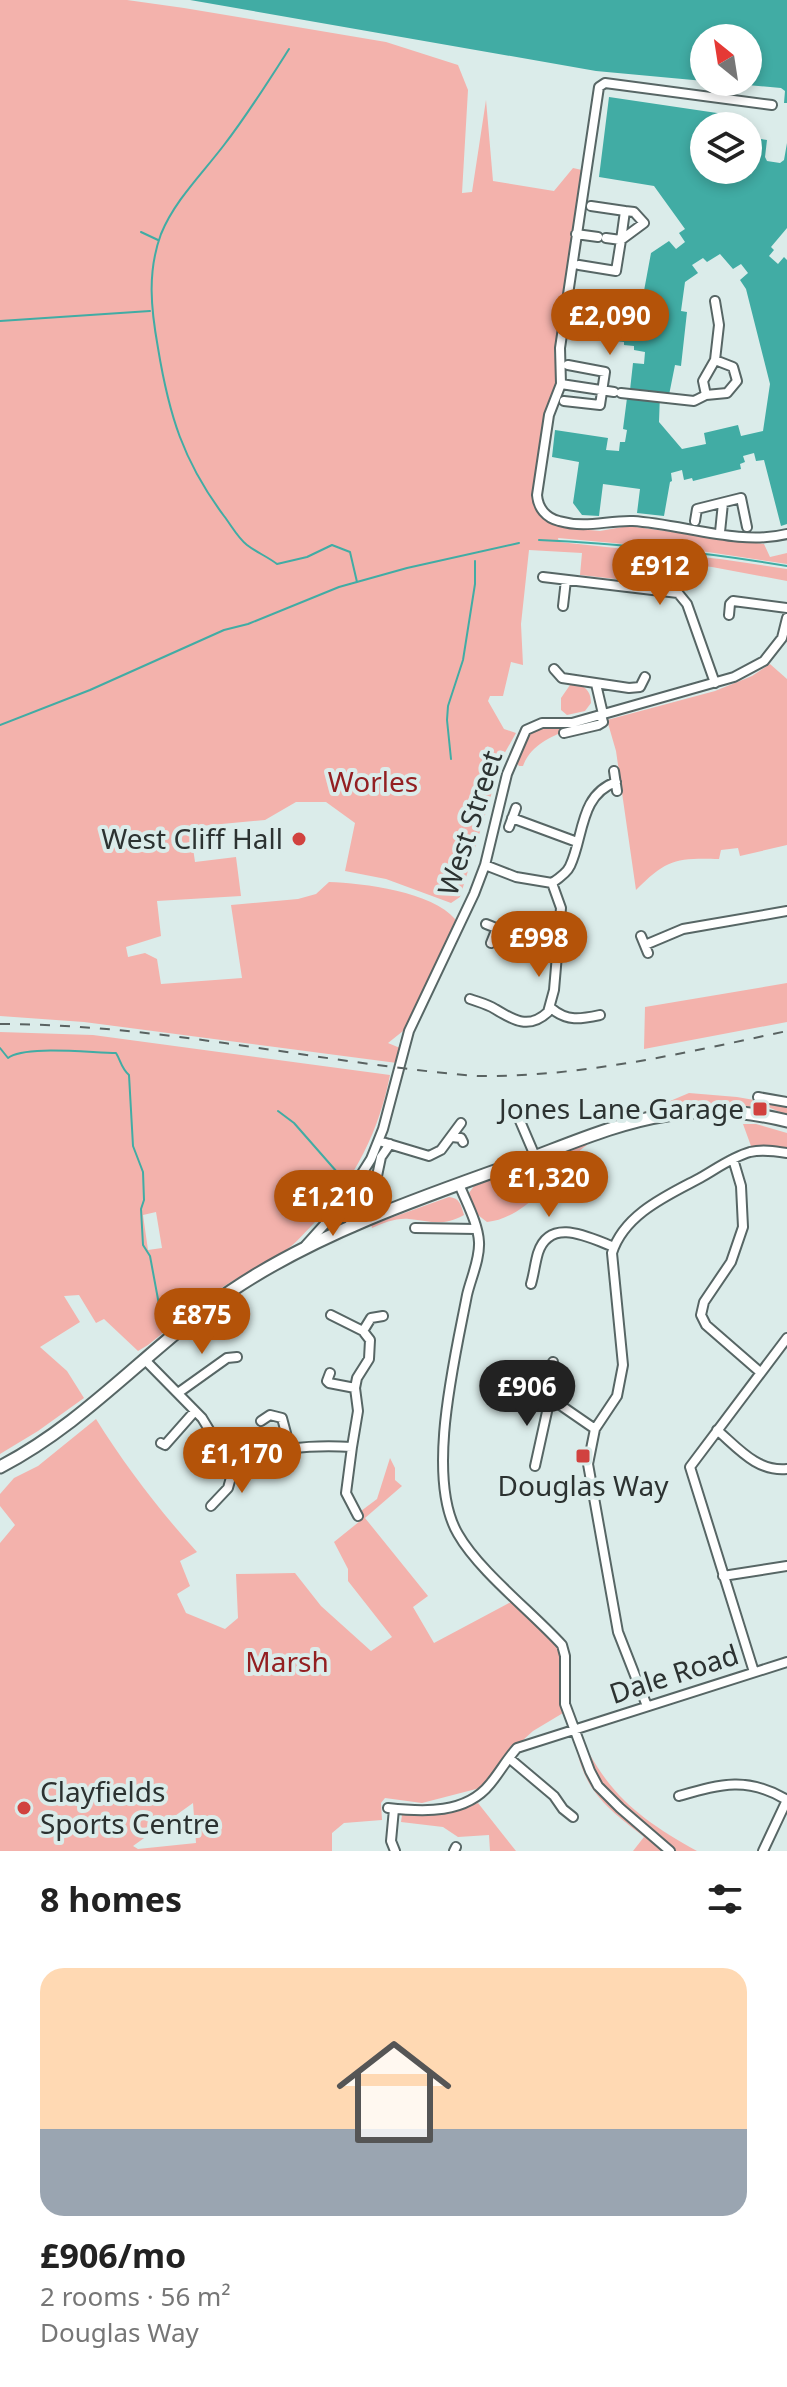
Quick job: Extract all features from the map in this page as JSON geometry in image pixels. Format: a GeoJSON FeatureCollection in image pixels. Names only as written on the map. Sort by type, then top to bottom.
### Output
{"type":"FeatureCollection","features":[{"type":"Feature","properties":{"kind":"street"},"geometry":{"type":"LineString","coordinates":[[772,105],[601,84],[560,348],[561,384],[549,415],[538,501],[549,517],[583,525],[633,521],[758,538],[787,534]]}},
{"type":"Feature","properties":{"kind":"street"},"geometry":{"type":"LineString","coordinates":[[576,234],[621,240],[644,223],[634,212],[591,206]]}},
{"type":"Feature","properties":{"kind":"street"},"geometry":{"type":"LineString","coordinates":[[579,265],[616,271],[625,211]]}},
{"type":"Feature","properties":{"kind":"street"},"geometry":{"type":"LineString","coordinates":[[706,395],[703,381],[715,360],[719,325],[715,301]]}},
{"type":"Feature","properties":{"kind":"street"},"geometry":{"type":"LineString","coordinates":[[561,384],[694,401],[706,395],[721,396],[736,385],[733,367],[715,360]]}},
{"type":"Feature","properties":{"kind":"street"},"geometry":{"type":"LineString","coordinates":[[564,401],[600,405],[605,372],[568,365]]}},
{"type":"Feature","properties":{"kind":"street"},"geometry":{"type":"LineString","coordinates":[[695,521],[697,509],[741,498],[747,527]]}},
{"type":"Feature","properties":{"kind":"street"},"geometry":{"type":"LineString","coordinates":[[720,532],[723,503]]}},
{"type":"Feature","properties":{"kind":"street"},"geometry":{"type":"LineString","coordinates":[[543,577],[678,593],[687,604],[715,683]]}},
{"type":"Feature","properties":{"kind":"street"},"geometry":{"type":"LineString","coordinates":[[563,606],[566,580]]}},
{"type":"Feature","properties":{"kind":"street"},"geometry":{"type":"LineString","coordinates":[[729,615],[733,601],[787,608]]}},
{"type":"Feature","properties":{"kind":"street","name":"West Street"},"geometry":{"type":"LineString","coordinates":[[303,1249],[342,1205],[363,1174],[379,1141],[409,1031],[474,894],[485,865],[500,798],[526,730],[542,723],[572,723],[734,677],[764,661],[782,638],[787,618]]}},
{"type":"Feature","properties":{"kind":"street"},"geometry":{"type":"LineString","coordinates":[[554,669],[562,678],[635,688],[640,687],[645,677]]}},
{"type":"Feature","properties":{"kind":"street"},"geometry":{"type":"LineString","coordinates":[[564,733],[603,722],[596,684]]}},
{"type":"Feature","properties":{"kind":"street"},"geometry":{"type":"LineString","coordinates":[[552,883],[571,865],[592,800],[599,790],[616,786],[614,771]]}},
{"type":"Feature","properties":{"kind":"street"},"geometry":{"type":"LineString","coordinates":[[516,808],[511,822],[577,842]]}},
{"type":"Feature","properties":{"kind":"street"},"geometry":{"type":"LineString","coordinates":[[485,865],[516,877],[552,883]]}},
{"type":"Feature","properties":{"kind":"street"},"geometry":{"type":"LineString","coordinates":[[470,999],[494,1008],[514,1021],[544,1017],[551,1008],[561,908],[552,883]]}},
{"type":"Feature","properties":{"kind":"street"},"geometry":{"type":"LineString","coordinates":[[644,944],[683,929],[787,911]]}},
{"type":"Feature","properties":{"kind":"street"},"geometry":{"type":"LineString","coordinates":[[486,924],[531,950],[558,956]]}},
{"type":"Feature","properties":{"kind":"street"},"geometry":{"type":"LineString","coordinates":[[491,943],[497,928]]}},
{"type":"Feature","properties":{"kind":"street"},"geometry":{"type":"LineString","coordinates":[[551,1008],[563,1018],[600,1015]]}},
{"type":"Feature","properties":{"kind":"street"},"geometry":{"type":"LineString","coordinates":[[758,1097],[787,1102]]}},
{"type":"Feature","properties":{"kind":"street"},"geometry":{"type":"LineString","coordinates":[[0,1467],[79,1417],[176,1332],[231,1291],[303,1249],[353,1227],[459,1184],[632,1123],[669,1114],[740,1112],[787,1121]]}},
{"type":"Feature","properties":{"kind":"street"},"geometry":{"type":"LineString","coordinates":[[520,1121],[535,1156]]}},
{"type":"Feature","properties":{"kind":"street"},"geometry":{"type":"LineString","coordinates":[[379,1141],[429,1156],[441,1150],[461,1123]]}},
{"type":"Feature","properties":{"kind":"street"},"geometry":{"type":"LineString","coordinates":[[452,1137],[461,1138],[463,1142]]}},
{"type":"Feature","properties":{"kind":"street"},"geometry":{"type":"LineString","coordinates":[[377,1176],[381,1157],[390,1144]]}},
{"type":"Feature","properties":{"kind":"street"},"geometry":{"type":"LineString","coordinates":[[647,1706],[621,1641],[588,1464],[595,1429],[617,1396],[623,1369],[624,1355],[612,1267],[614,1247],[624,1231],[645,1210],[733,1159],[756,1151],[787,1153]]}},
{"type":"Feature","properties":{"kind":"street"},"geometry":{"type":"LineString","coordinates":[[733,1159],[741,1186],[743,1227],[731,1262],[704,1302],[701,1315],[706,1325],[760,1372]]}},
{"type":"Feature","properties":{"kind":"street"},"geometry":{"type":"LineString","coordinates":[[459,1184],[479,1241],[449,1403],[443,1472],[444,1497],[450,1518],[467,1549],[562,1645],[565,1656],[563,1696],[598,1786],[670,1851]]}},
{"type":"Feature","properties":{"kind":"street"},"geometry":{"type":"LineString","coordinates":[[342,1205],[353,1227]]}},
{"type":"Feature","properties":{"kind":"street"},"geometry":{"type":"LineString","coordinates":[[415,1228],[476,1229]]}},
{"type":"Feature","properties":{"kind":"street"},"geometry":{"type":"LineString","coordinates":[[531,1284],[538,1253],[554,1234],[572,1231],[614,1247]]}},
{"type":"Feature","properties":{"kind":"street"},"geometry":{"type":"LineString","coordinates":[[363,1331],[371,1318],[383,1316]]}},
{"type":"Feature","properties":{"kind":"street"},"geometry":{"type":"LineString","coordinates":[[333,1320],[363,1331],[370,1340],[369,1359],[357,1378],[355,1388],[358,1411],[346,1493],[358,1516]]}},
{"type":"Feature","properties":{"kind":"street"},"geometry":{"type":"LineString","coordinates":[[754,1672],[690,1471],[692,1462],[787,1338]]}},
{"type":"Feature","properties":{"kind":"street"},"geometry":{"type":"LineString","coordinates":[[178,1393],[227,1358],[237,1357]]}},
{"type":"Feature","properties":{"kind":"street"},"geometry":{"type":"LineString","coordinates":[[145,1360],[207,1425],[224,1457],[235,1463],[290,1448],[352,1447]]}},
{"type":"Feature","properties":{"kind":"street"},"geometry":{"type":"LineString","coordinates":[[535,1466],[550,1398],[548,1371],[553,1362]]}},
{"type":"Feature","properties":{"kind":"street"},"geometry":{"type":"LineString","coordinates":[[330,1373],[329,1383],[355,1388]]}},
{"type":"Feature","properties":{"kind":"street"},"geometry":{"type":"LineString","coordinates":[[550,1398],[595,1429]]}},
{"type":"Feature","properties":{"kind":"street"},"geometry":{"type":"LineString","coordinates":[[165,1447],[195,1411]]}},
{"type":"Feature","properties":{"kind":"street"},"geometry":{"type":"LineString","coordinates":[[261,1421],[270,1415],[282,1418],[290,1448]]}},
{"type":"Feature","properties":{"kind":"street"},"geometry":{"type":"LineString","coordinates":[[717,1430],[758,1464],[778,1470],[787,1469]]}},
{"type":"Feature","properties":{"kind":"street"},"geometry":{"type":"LineString","coordinates":[[538,1452],[551,1455]]}},
{"type":"Feature","properties":{"kind":"street"},"geometry":{"type":"LineString","coordinates":[[211,1506],[228,1488],[235,1463]]}},
{"type":"Feature","properties":{"kind":"street"},"geometry":{"type":"LineString","coordinates":[[723,1576],[787,1566]]}},
{"type":"Feature","properties":{"kind":"street","name":"Dale Road"},"geometry":{"type":"LineString","coordinates":[[509,1758],[517,1748],[574,1728],[787,1662]]}},
{"type":"Feature","properties":{"kind":"street"},"geometry":{"type":"LineString","coordinates":[[395,1851],[391,1841],[391,1809],[457,1807],[476,1798],[509,1758],[554,1796],[560,1813],[573,1817]]}},
{"type":"Feature","properties":{"kind":"street"},"geometry":{"type":"LineString","coordinates":[[679,1796],[733,1783],[763,1787],[787,1800],[763,1851]]}},
{"type":"Feature","properties":{"kind":"green space","name":"Worles"},"geometry":{"type":"Polygon","coordinates":[[[0,0],[127,0],[184,8],[386,42],[458,65],[468,90],[462,193],[472,192],[486,100],[493,181],[554,191],[573,168],[582,170],[554,353],[557,374],[555,391],[547,406],[533,493],[536,510],[551,524],[579,529],[600,531],[628,526],[764,544],[770,557],[787,553],[787,564],[701,551],[558,538],[559,542],[787,569],[787,581],[712,567],[619,557],[616,579],[580,575],[582,553],[529,550],[521,624],[523,665],[511,662],[503,696],[490,696],[488,701],[504,729],[516,733],[503,756],[460,897],[451,903],[386,879],[345,871],[355,823],[326,802],[296,802],[265,820],[190,827],[195,862],[236,857],[241,896],[157,901],[161,936],[126,947],[128,957],[145,953],[157,959],[161,984],[242,978],[231,905],[298,899],[316,894],[329,882],[360,884],[414,896],[431,902],[455,919],[455,925],[403,1031],[388,1043],[400,1048],[397,1063],[84,1022],[0,1016],[0,0]]]}},
{"type":"Feature","properties":{"kind":"green space"},"geometry":{"type":"Polygon","coordinates":[[[770,664],[787,679],[787,845],[740,856],[738,848],[721,850],[719,859],[673,862],[636,890],[616,751],[607,720],[715,691],[752,676],[770,664]]]}},
{"type":"Feature","properties":{"kind":"green space"},"geometry":{"type":"Polygon","coordinates":[[[577,684],[588,691],[591,703],[585,711],[567,715],[561,710],[561,698],[570,685],[577,684]]]}},
{"type":"Feature","properties":{"kind":"green space"},"geometry":{"type":"Polygon","coordinates":[[[544,726],[569,729],[542,743],[523,766],[519,766],[516,761],[524,739],[544,726]]]}},
{"type":"Feature","properties":{"kind":"green space"},"geometry":{"type":"Polygon","coordinates":[[[787,983],[787,1022],[644,1049],[645,1007],[787,983]]]}},
{"type":"Feature","properties":{"kind":"green space"},"geometry":{"type":"Polygon","coordinates":[[[0,1032],[93,1035],[390,1075],[379,1116],[364,1153],[316,1221],[290,1247],[216,1292],[148,1345],[138,1351],[104,1319],[96,1323],[79,1295],[64,1296],[80,1322],[40,1347],[67,1371],[84,1398],[0,1454],[0,1032]],[[156,1212],[143,1215],[148,1250],[162,1248],[156,1212]]]}},
{"type":"Feature","properties":{"kind":"green space"},"geometry":{"type":"Polygon","coordinates":[[[689,1093],[787,1106],[787,1115],[768,1107],[709,1106],[637,1115],[689,1093]]]}},
{"type":"Feature","properties":{"kind":"green space"},"geometry":{"type":"Polygon","coordinates":[[[743,1124],[756,1124],[787,1133],[787,1149],[751,1146],[743,1124]]]}},
{"type":"Feature","properties":{"kind":"green space"},"geometry":{"type":"Polygon","coordinates":[[[587,1143],[549,1185],[509,1216],[487,1222],[474,1212],[469,1193],[474,1186],[587,1143]]]}},
{"type":"Feature","properties":{"kind":"green space"},"geometry":{"type":"Polygon","coordinates":[[[449,1197],[458,1200],[464,1215],[443,1222],[399,1219],[372,1228],[371,1225],[449,1197]]]}},
{"type":"Feature","properties":{"kind":"green space","name":"Marsh"},"geometry":{"type":"Polygon","coordinates":[[[96,1419],[144,1488],[197,1552],[180,1561],[190,1586],[177,1594],[186,1613],[225,1629],[238,1618],[236,1574],[295,1573],[321,1606],[371,1651],[392,1637],[348,1581],[348,1569],[334,1542],[360,1521],[361,1511],[377,1499],[390,1458],[395,1468],[395,1480],[402,1486],[365,1518],[428,1596],[413,1607],[434,1643],[513,1601],[561,1649],[559,1694],[563,1713],[533,1731],[511,1751],[480,1788],[422,1803],[385,1798],[381,1803],[382,1820],[344,1823],[332,1833],[332,1851],[0,1851],[0,1543],[15,1525],[0,1506],[0,1494],[14,1478],[38,1466],[96,1419]],[[193,1803],[133,1846],[138,1849],[196,1843],[193,1803]]]}},
{"type":"Feature","properties":{"kind":"green space"},"geometry":{"type":"Polygon","coordinates":[[[589,1753],[611,1785],[635,1810],[697,1851],[633,1851],[644,1837],[612,1811],[588,1782],[578,1755],[589,1753]]]}},
{"type":"Feature","properties":{"kind":"green space"},"geometry":{"type":"Polygon","coordinates":[[[478,1803],[516,1851],[490,1851],[489,1835],[458,1837],[443,1827],[401,1822],[402,1815],[448,1814],[478,1803]]]}},
{"type":"Feature","properties":{"kind":"water"},"geometry":{"type":"Polygon","coordinates":[[[190,0],[787,0],[787,103],[784,103],[785,91],[781,88],[762,86],[762,24],[690,24],[690,80],[596,71],[190,0]]]}},
{"type":"Feature","properties":{"kind":"water"},"geometry":{"type":"Polygon","coordinates":[[[609,97],[710,112],[690,112],[690,184],[762,184],[762,139],[767,140],[767,161],[780,163],[784,160],[787,143],[787,228],[771,247],[774,250],[769,256],[778,264],[784,257],[787,260],[787,524],[781,526],[764,460],[756,461],[754,453],[743,456],[745,462],[740,464],[741,469],[693,481],[692,478],[684,480],[682,470],[671,473],[664,516],[637,513],[640,489],[603,484],[599,516],[582,515],[573,503],[579,462],[552,457],[555,430],[608,438],[606,450],[619,451],[620,442],[625,442],[627,430],[623,429],[627,398],[638,399],[638,391],[630,390],[633,363],[644,364],[645,352],[634,350],[634,346],[624,345],[624,342],[570,336],[576,297],[621,303],[620,315],[631,316],[633,306],[641,307],[651,253],[669,241],[676,249],[685,242],[679,233],[685,229],[654,186],[599,177],[609,97]],[[720,254],[707,262],[703,258],[692,265],[698,273],[685,282],[681,311],[687,312],[681,366],[675,365],[669,395],[660,394],[659,422],[682,449],[706,444],[704,433],[738,425],[741,436],[763,431],[770,384],[746,289],[740,280],[748,273],[741,264],[733,269],[720,254]]]}},
{"type":"Feature","properties":{"kind":"waterway"},"geometry":{"type":"LineString","coordinates":[[289,49],[241,122],[181,199],[167,222],[154,262],[154,319],[167,395],[180,436],[198,476],[238,535],[247,545],[277,564],[307,557],[332,545],[350,552],[357,582]]}},
{"type":"Feature","properties":{"kind":"waterway"},"geometry":{"type":"LineString","coordinates":[[141,232],[158,240]]}},
{"type":"Feature","properties":{"kind":"waterway"},"geometry":{"type":"LineString","coordinates":[[0,321],[150,311]]}},
{"type":"Feature","properties":{"kind":"waterway"},"geometry":{"type":"LineString","coordinates":[[539,540],[663,549],[787,566]]}},
{"type":"Feature","properties":{"kind":"waterway"},"geometry":{"type":"LineString","coordinates":[[0,725],[90,690],[224,630],[248,624],[339,587],[519,543]]}},
{"type":"Feature","properties":{"kind":"waterway"},"geometry":{"type":"LineString","coordinates":[[451,759],[448,706],[463,660],[475,584],[475,561]]}},
{"type":"Feature","properties":{"kind":"waterway"},"geometry":{"type":"LineString","coordinates":[[0,1048],[8,1058],[43,1051],[116,1053],[129,1075],[133,1146],[143,1172],[143,1245],[150,1256],[160,1310],[170,1325]]}},
{"type":"Feature","properties":{"kind":"waterway"},"geometry":{"type":"LineString","coordinates":[[278,1111],[294,1123],[344,1180]]}},
{"type":"Feature","properties":{"kind":"railway"},"geometry":{"type":"LineString","coordinates":[[0,1024],[120,1030],[477,1076],[595,1068],[787,1031]]}},
{"type":"Feature","properties":{"kind":"place","name":"West Cliff Hall"},"geometry":{"type":"Point","coordinates":[299,839]}},
{"type":"Feature","properties":{"kind":"place","name":"Jones Lane Garage"},"geometry":{"type":"Point","coordinates":[760,1109]}},
{"type":"Feature","properties":{"kind":"place","name":"Douglas Way"},"geometry":{"type":"Point","coordinates":[583,1456]}},
{"type":"Feature","properties":{"kind":"place","name":"Clayfields Sports Centre"},"geometry":{"type":"Point","coordinates":[24,1808]}}]}
